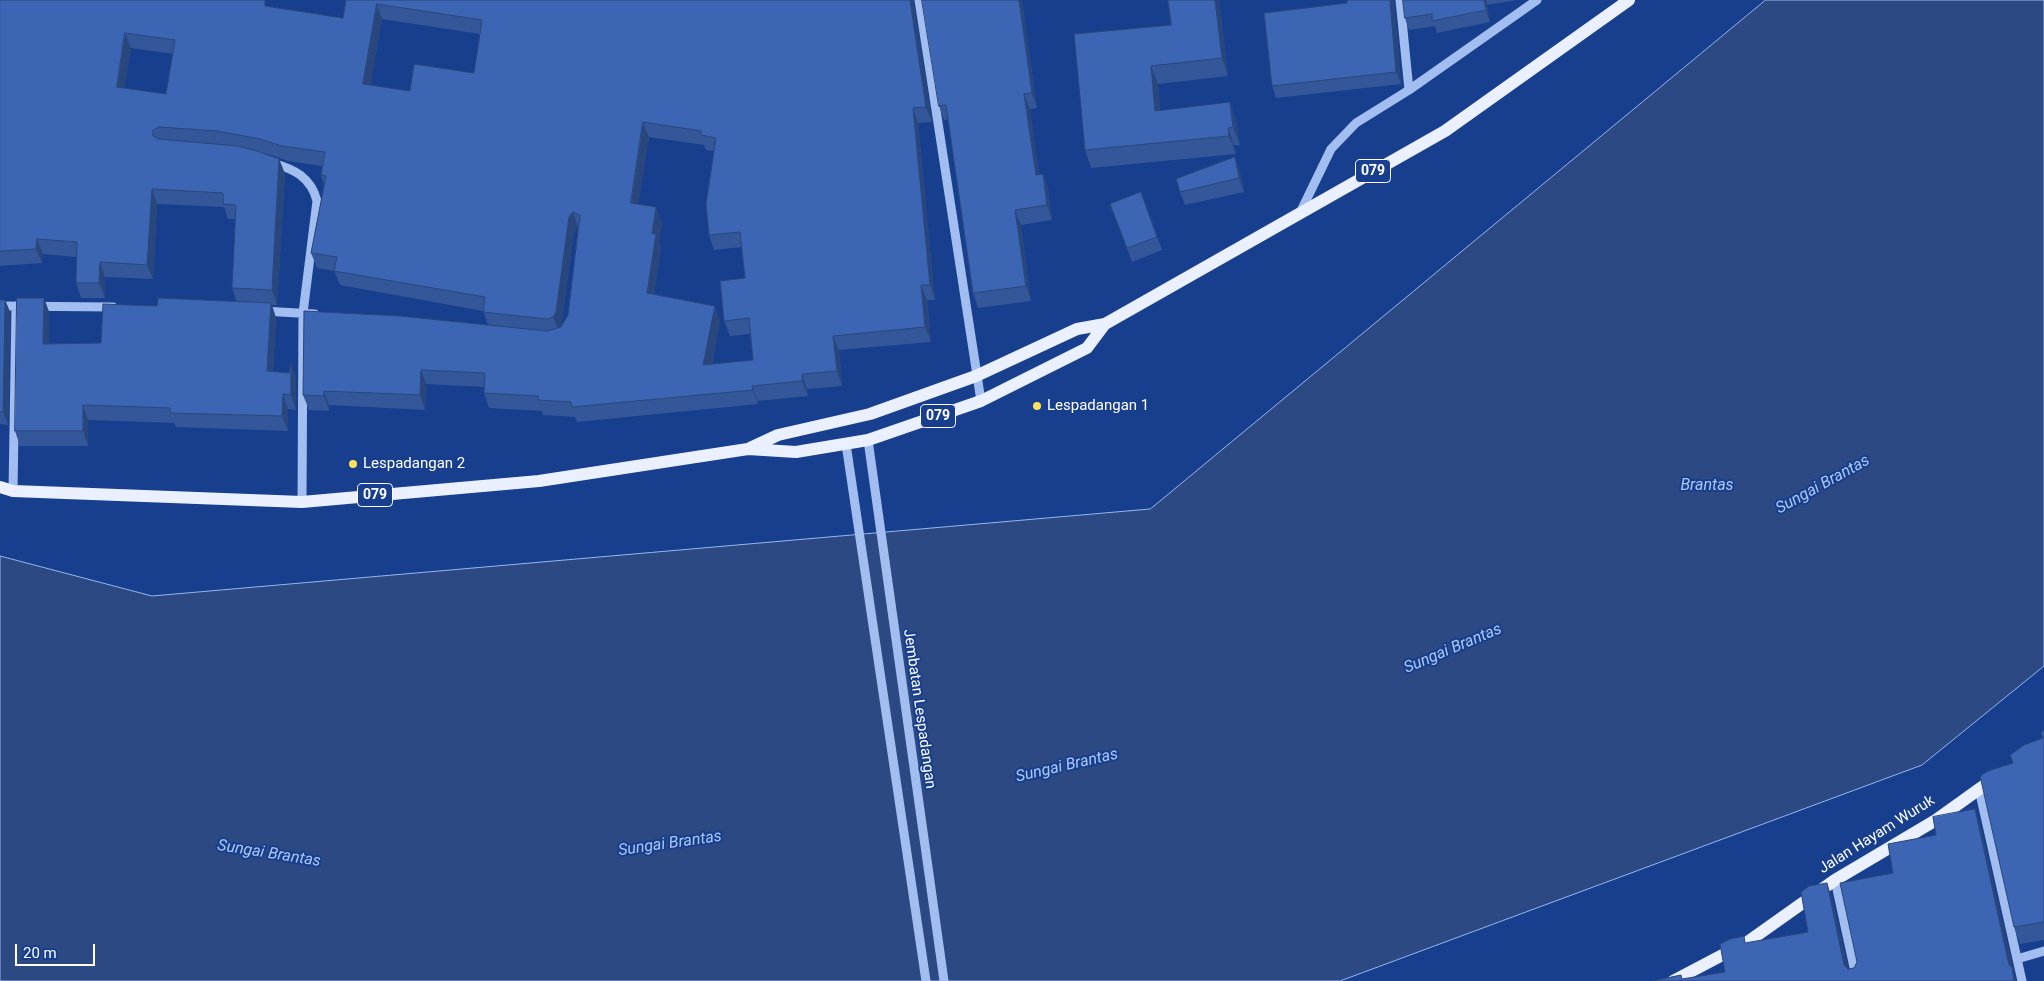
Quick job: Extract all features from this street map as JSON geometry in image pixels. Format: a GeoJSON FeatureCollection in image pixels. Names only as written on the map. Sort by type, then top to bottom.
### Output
{"type":"FeatureCollection","features":[{"type":"Feature","properties":{"kind":"main road","name":"079"},"geometry":{"type":"LineString","coordinates":[[748,449],[778,435],[870,414],[976,376],[1077,329],[1105,324],[1445,131],[1629,0]]}},
{"type":"Feature","properties":{"kind":"main road","name":"079"},"geometry":{"type":"LineString","coordinates":[[0,487],[14,492],[302,502],[539,481],[748,449],[796,452],[868,440],[981,401],[1087,348],[1105,324]]}},
{"type":"Feature","properties":{"kind":"main road","name":"Jalan Hayam Wuruk"},"geometry":{"type":"LineString","coordinates":[[1673,981],[1749,941],[1836,880],[1936,820],[2003,771]]}},
{"type":"Feature","properties":{"kind":"street"},"geometry":{"type":"LineString","coordinates":[[918,0],[981,401]]}},
{"type":"Feature","properties":{"kind":"street"},"geometry":{"type":"LineString","coordinates":[[1400,0],[1409,90]]}},
{"type":"Feature","properties":{"kind":"street"},"geometry":{"type":"LineString","coordinates":[[1300,213],[1331,150],[1356,123],[1409,90],[1537,0]]}},
{"type":"Feature","properties":{"kind":"street"},"geometry":{"type":"LineString","coordinates":[[263,160],[291,169],[305,178],[314,188],[317,201],[303,313],[302,502]]}},
{"type":"Feature","properties":{"kind":"street"},"geometry":{"type":"LineString","coordinates":[[0,306],[126,307]]}},
{"type":"Feature","properties":{"kind":"street"},"geometry":{"type":"LineString","coordinates":[[14,492],[16,306]]}},
{"type":"Feature","properties":{"kind":"street"},"geometry":{"type":"LineString","coordinates":[[254,310],[322,315]]}},
{"type":"Feature","properties":{"kind":"street","name":"Jembatan Lespadangan"},"geometry":{"type":"LineString","coordinates":[[868,440],[944,981]]}},
{"type":"Feature","properties":{"kind":"street"},"geometry":{"type":"LineString","coordinates":[[846,444],[926,981]]}},
{"type":"Feature","properties":{"kind":"street"},"geometry":{"type":"LineString","coordinates":[[1979,789],[2022,981]]}},
{"type":"Feature","properties":{"kind":"street"},"geometry":{"type":"LineString","coordinates":[[1836,880],[1857,981]]}},
{"type":"Feature","properties":{"kind":"street"},"geometry":{"type":"LineString","coordinates":[[2017,959],[2044,951]]}},
{"type":"Feature","properties":{"kind":"water","name":"Brantas"},"geometry":{"type":"Polygon","coordinates":[[[1766,0],[2044,0],[2044,666],[1922,765],[1340,981],[0,981],[0,556],[152,596],[1150,509],[1766,0]]]}},
{"type":"Feature","properties":{"kind":"building"},"geometry":{"type":"Polygon","coordinates":[[[0,0],[265,0],[265,6],[343,18],[346,0],[910,0],[926,107],[913,108],[930,285],[921,285],[925,327],[833,336],[837,371],[802,374],[802,381],[752,386],[753,390],[572,407],[571,402],[538,400],[538,396],[484,393],[485,373],[421,370],[420,395],[324,391],[324,396],[303,395],[304,311],[400,316],[547,331],[561,327],[568,315],[580,215],[573,212],[569,217],[556,312],[553,317],[547,319],[483,312],[485,297],[334,271],[337,257],[311,253],[326,176],[321,175],[325,152],[282,146],[260,139],[217,131],[159,127],[153,130],[153,136],[158,139],[237,146],[279,159],[272,290],[232,288],[236,205],[223,204],[223,193],[152,189],[147,265],[100,262],[99,283],[76,283],[77,242],[37,239],[36,249],[0,251],[0,0]],[[377,4],[363,84],[410,91],[414,64],[474,73],[482,20],[377,4]],[[125,33],[117,87],[166,94],[175,40],[125,33]],[[643,122],[631,203],[656,207],[652,233],[656,234],[647,293],[715,306],[703,365],[753,360],[749,318],[724,321],[720,281],[745,278],[740,232],[709,235],[706,204],[716,138],[701,135],[701,131],[643,122]]]}},
{"type":"Feature","properties":{"kind":"building"},"geometry":{"type":"Polygon","coordinates":[[[922,0],[1019,0],[1032,93],[1024,94],[1036,175],[1043,174],[1047,205],[1015,210],[1026,286],[973,293],[946,105],[939,106],[922,0]]]}},
{"type":"Feature","properties":{"kind":"building"},"geometry":{"type":"Polygon","coordinates":[[[1168,0],[1215,0],[1222,58],[1151,66],[1155,111],[1230,102],[1233,127],[1228,128],[1229,136],[1085,150],[1074,34],[1171,25],[1168,0]]]}},
{"type":"Feature","properties":{"kind":"building"},"geometry":{"type":"Polygon","coordinates":[[[1347,0],[1390,0],[1396,72],[1272,86],[1264,13],[1347,3],[1347,0]]]}},
{"type":"Feature","properties":{"kind":"building"},"geometry":{"type":"Polygon","coordinates":[[[1403,0],[1484,0],[1486,10],[1432,21],[1432,14],[1405,18],[1403,0]]]}},
{"type":"Feature","properties":{"kind":"building"},"geometry":{"type":"Polygon","coordinates":[[[1235,157],[1239,178],[1180,192],[1176,179],[1235,157]]]}},
{"type":"Feature","properties":{"kind":"building"},"geometry":{"type":"Polygon","coordinates":[[[1141,192],[1157,237],[1127,248],[1110,204],[1141,192]]]}},
{"type":"Feature","properties":{"kind":"building"},"geometry":{"type":"Polygon","coordinates":[[[17,298],[44,298],[43,344],[101,343],[103,304],[157,306],[158,298],[271,303],[267,371],[289,373],[291,362],[291,395],[283,394],[282,416],[170,413],[170,408],[83,405],[83,431],[15,431],[17,298]]]}},
{"type":"Feature","properties":{"kind":"building"},"geometry":{"type":"Polygon","coordinates":[[[0,300],[5,300],[3,412],[0,412],[0,300]]]}},
{"type":"Feature","properties":{"kind":"building"},"geometry":{"type":"Polygon","coordinates":[[[2044,730],[2044,922],[2014,927],[1980,776],[1988,771],[2013,763],[2010,755],[2024,745],[2043,738],[2041,733],[2044,730]]]}},
{"type":"Feature","properties":{"kind":"building"},"geometry":{"type":"Polygon","coordinates":[[[1975,809],[2014,981],[1652,981],[1681,975],[1682,979],[1725,972],[1720,944],[1730,939],[1744,936],[1745,943],[1808,932],[1801,892],[1809,886],[1827,883],[1844,965],[1848,969],[1854,968],[1857,962],[1840,883],[1893,873],[1888,844],[1936,835],[1933,817],[1975,809]]]}},
{"type":"Feature","properties":{"kind":"place","name":"Lespadangan 1"},"geometry":{"type":"Point","coordinates":[1037,406]}},
{"type":"Feature","properties":{"kind":"place","name":"Lespadangan 2"},"geometry":{"type":"Point","coordinates":[353,464]}},
{"type":"Feature","properties":{"kind":"water label","name":"Sungai Brantas"},"geometry":{"type":"Point","coordinates":[1823,485]}},
{"type":"Feature","properties":{"kind":"water label","name":"Sungai Brantas"},"geometry":{"type":"Point","coordinates":[1453,649]}},
{"type":"Feature","properties":{"kind":"water label","name":"Sungai Brantas"},"geometry":{"type":"Point","coordinates":[1067,766]}},
{"type":"Feature","properties":{"kind":"water label","name":"Sungai Brantas"},"geometry":{"type":"Point","coordinates":[670,844]}},
{"type":"Feature","properties":{"kind":"water label","name":"Sungai Brantas"},"geometry":{"type":"Point","coordinates":[269,854]}}]}
